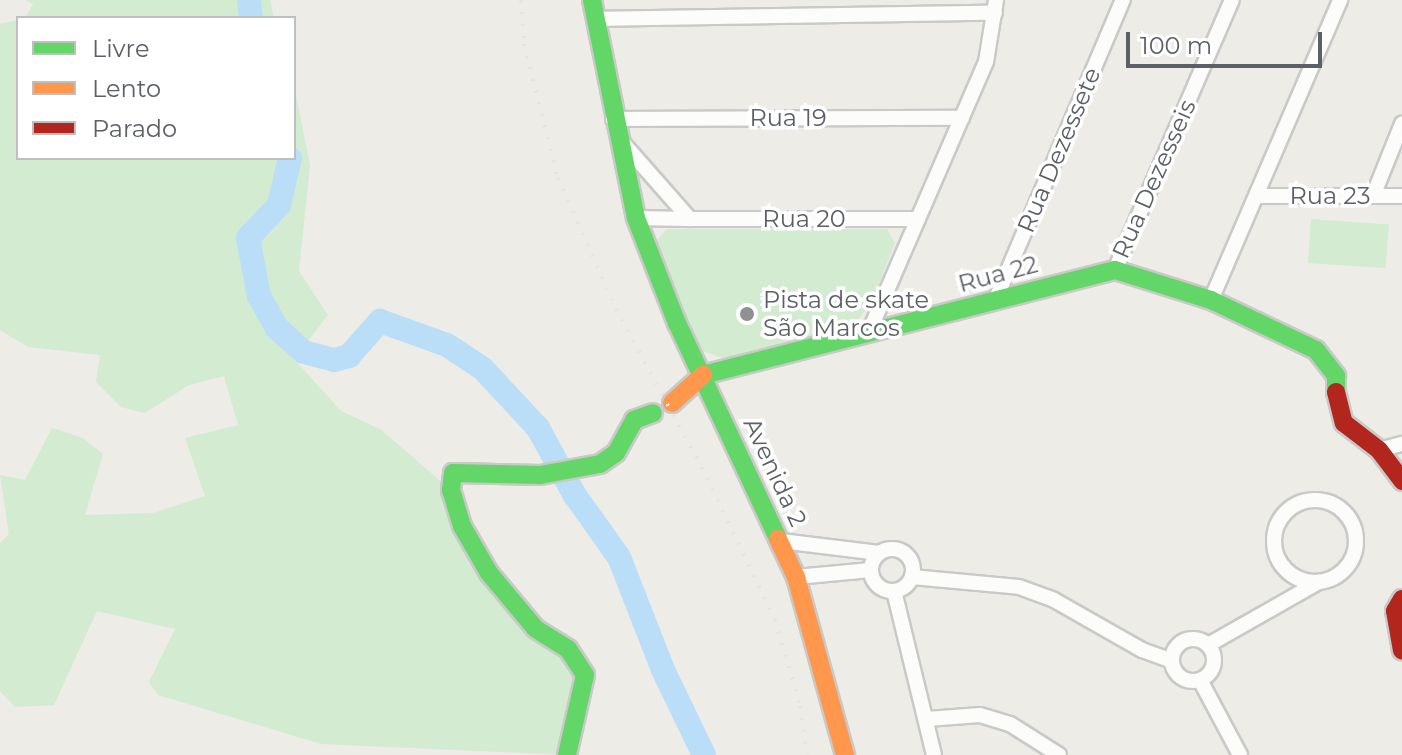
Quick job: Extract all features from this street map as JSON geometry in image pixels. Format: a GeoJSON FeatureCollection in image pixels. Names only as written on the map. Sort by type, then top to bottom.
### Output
{"type":"FeatureCollection","features":[{"type":"Feature","properties":{"kind":"street","name":"Avenida 2"},"geometry":{"type":"LineString","coordinates":[[592,0],[615,128],[636,218],[703,375],[796,577],[845,755]]}},
{"type":"Feature","properties":{"kind":"street","name":"Rua Dezessete"},"geometry":{"type":"LineString","coordinates":[[995,301],[1123,0]]}},
{"type":"Feature","properties":{"kind":"street","name":"Rua Dezesseis"},"geometry":{"type":"LineString","coordinates":[[1115,270],[1232,0]]}},
{"type":"Feature","properties":{"kind":"street"},"geometry":{"type":"LineString","coordinates":[[1211,300],[1259,196],[1340,0]]}},
{"type":"Feature","properties":{"kind":"street"},"geometry":{"type":"LineString","coordinates":[[595,19],[996,7],[986,62],[869,332]]}},
{"type":"Feature","properties":{"kind":"street","name":"Rua 19"},"geometry":{"type":"LineString","coordinates":[[615,128],[962,118]]}},
{"type":"Feature","properties":{"kind":"street"},"geometry":{"type":"LineString","coordinates":[[1373,196],[1402,124]]}},
{"type":"Feature","properties":{"kind":"street"},"geometry":{"type":"LineString","coordinates":[[615,128],[690,219]]}},
{"type":"Feature","properties":{"kind":"street","name":"Rua 23"},"geometry":{"type":"LineString","coordinates":[[1259,196],[1402,196]]}},
{"type":"Feature","properties":{"kind":"street","name":"Rua 20"},"geometry":{"type":"LineString","coordinates":[[636,218],[918,219]]}},
{"type":"Feature","properties":{"kind":"street"},"geometry":{"type":"LineString","coordinates":[[1115,270],[1211,300],[1330,362],[1337,410],[1344,423],[1379,450],[1402,481]]}},
{"type":"Feature","properties":{"kind":"street","name":"Rua 22"},"geometry":{"type":"LineString","coordinates":[[703,375],[1115,270]]}},
{"type":"Feature","properties":{"kind":"street"},"geometry":{"type":"LineString","coordinates":[[672,403],[703,375]]}},
{"type":"Feature","properties":{"kind":"street"},"geometry":{"type":"LineString","coordinates":[[567,755],[585,675],[568,649],[535,628],[489,573],[462,526],[451,490],[453,473],[464,470],[540,475],[600,464],[616,453],[634,420],[653,413]]}},
{"type":"Feature","properties":{"kind":"street"},"geometry":{"type":"LineString","coordinates":[[1379,450],[1402,444]]}},
{"type":"Feature","properties":{"kind":"street"},"geometry":{"type":"LineString","coordinates":[[1172,661],[1181,644],[1190,640],[1208,645],[1319,582],[1332,579],[1351,561],[1356,536],[1335,505],[1308,500],[1283,514],[1273,540],[1282,567],[1293,576],[1319,582]]}},
{"type":"Feature","properties":{"kind":"street"},"geometry":{"type":"LineString","coordinates":[[781,541],[879,553],[905,553],[912,577]]}},
{"type":"Feature","properties":{"kind":"street"},"geometry":{"type":"LineString","coordinates":[[879,553],[871,570],[877,585],[894,591]]}},
{"type":"Feature","properties":{"kind":"street"},"geometry":{"type":"LineString","coordinates":[[796,577],[871,570]]}},
{"type":"Feature","properties":{"kind":"street"},"geometry":{"type":"LineString","coordinates":[[894,591],[912,577],[1019,587],[1054,600],[1142,650],[1172,661],[1182,677],[1200,680]]}},
{"type":"Feature","properties":{"kind":"street"},"geometry":{"type":"LineString","coordinates":[[894,591],[934,755]]}},
{"type":"Feature","properties":{"kind":"street"},"geometry":{"type":"LineString","coordinates":[[1402,599],[1395,611],[1402,650]]}},
{"type":"Feature","properties":{"kind":"street"},"geometry":{"type":"LineString","coordinates":[[1200,680],[1214,665],[1208,645]]}},
{"type":"Feature","properties":{"kind":"street"},"geometry":{"type":"LineString","coordinates":[[1200,680],[1240,755]]}},
{"type":"Feature","properties":{"kind":"street"},"geometry":{"type":"LineString","coordinates":[[927,719],[980,715],[1010,724],[1059,755]]}},
{"type":"Feature","properties":{"kind":"green space"},"geometry":{"type":"Polygon","coordinates":[[[25,0],[270,0],[274,16],[26,16],[33,4],[25,0]]]}},
{"type":"Feature","properties":{"kind":"green space"},"geometry":{"type":"Polygon","coordinates":[[[16,20],[16,160],[296,160],[296,95],[310,165],[299,271],[328,315],[294,359],[341,411],[380,429],[451,490],[462,526],[585,675],[567,755],[321,744],[158,695],[149,682],[175,629],[97,611],[54,705],[15,707],[0,691],[0,543],[9,534],[0,475],[25,480],[52,428],[83,438],[103,454],[85,515],[153,513],[205,496],[185,438],[238,425],[224,376],[189,385],[145,413],[121,407],[96,382],[100,355],[28,347],[0,330],[0,24],[16,20]]]}},
{"type":"Feature","properties":{"kind":"green space"},"geometry":{"type":"Polygon","coordinates":[[[1311,219],[1389,224],[1386,268],[1308,263],[1311,219]]]}},
{"type":"Feature","properties":{"kind":"green space"},"geometry":{"type":"Polygon","coordinates":[[[667,229],[887,229],[895,243],[872,301],[851,330],[728,360],[703,351],[695,341],[655,242],[667,229]]]}},
{"type":"Feature","properties":{"kind":"waterway"},"geometry":{"type":"LineString","coordinates":[[249,0],[251,16]]}},
{"type":"Feature","properties":{"kind":"waterway"},"geometry":{"type":"LineString","coordinates":[[290,160],[279,205],[248,238],[259,296],[277,328],[304,352],[334,360],[349,356],[380,321],[447,345],[483,369],[538,428],[574,494],[619,557],[663,670],[704,755]]}},
{"type":"Feature","properties":{"kind":"railway"},"geometry":{"type":"LineString","coordinates":[[521,0],[524,44],[558,178],[616,309],[707,478],[775,620],[800,706],[807,755]]}},
{"type":"Feature","properties":{"kind":"traffic: fast"},"geometry":{"type":"LineString","coordinates":[[592,0],[636,218],[677,323],[778,539]]}},
{"type":"Feature","properties":{"kind":"traffic: fast"},"geometry":{"type":"LineString","coordinates":[[703,375],[1115,270],[1211,300],[1316,350],[1336,376],[1336,392]]}},
{"type":"Feature","properties":{"kind":"traffic: fast"},"geometry":{"type":"LineString","coordinates":[[567,755],[585,675],[568,649],[535,628],[489,573],[462,526],[451,490],[453,473],[540,475],[600,464],[616,453],[634,420],[653,413]]}},
{"type":"Feature","properties":{"kind":"traffic: slow"},"geometry":{"type":"LineString","coordinates":[[672,403],[703,375]]}},
{"type":"Feature","properties":{"kind":"traffic: slow"},"geometry":{"type":"LineString","coordinates":[[778,539],[796,577],[845,755]]}},
{"type":"Feature","properties":{"kind":"traffic: jam"},"geometry":{"type":"LineString","coordinates":[[1336,392],[1344,423],[1379,450],[1402,481]]}},
{"type":"Feature","properties":{"kind":"traffic: jam"},"geometry":{"type":"LineString","coordinates":[[1402,599],[1395,611],[1402,650]]}},
{"type":"Feature","properties":{"kind":"place","name":"Pista de skate São Marcos"},"geometry":{"type":"Point","coordinates":[747,314]}}]}
